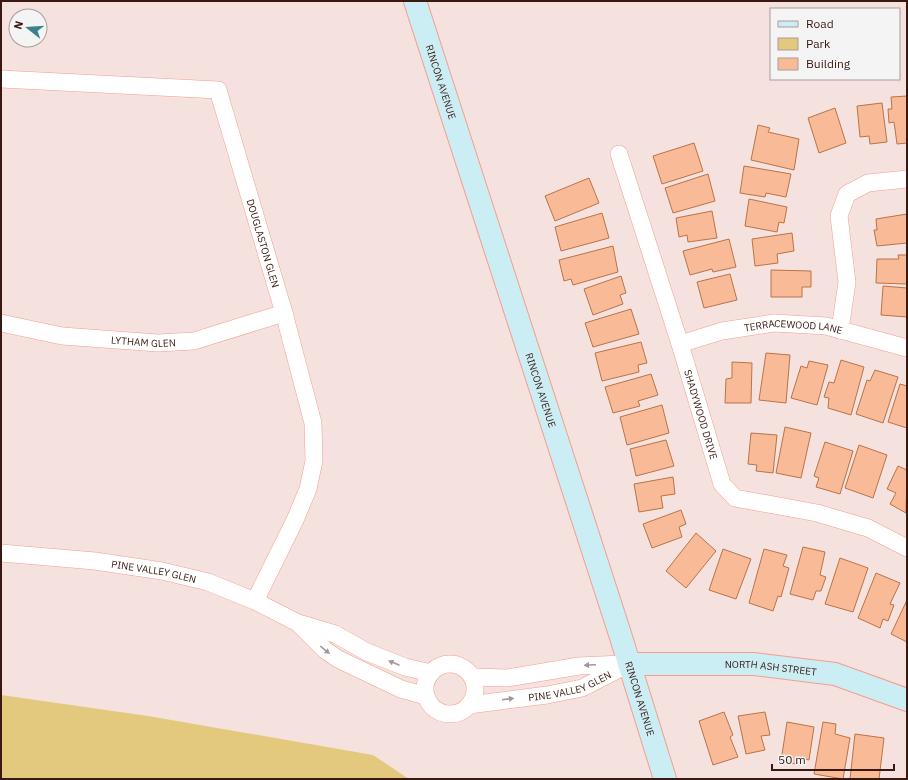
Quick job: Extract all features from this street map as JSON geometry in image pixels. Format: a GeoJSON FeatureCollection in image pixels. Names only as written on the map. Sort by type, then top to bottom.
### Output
{"type":"FeatureCollection","features":[{"type":"Feature","properties":{"kind":"street","name":"RINCON AVENUE"},"geometry":{"type":"LineString","coordinates":[[415,1],[630,664],[665,779]]}},
{"type":"Feature","properties":{"kind":"street","name":"DOUGLASTON GLEN"},"geometry":{"type":"LineString","coordinates":[[1,79],[218,90],[284,313],[313,423],[314,460],[308,489],[295,520],[255,601]]}},
{"type":"Feature","properties":{"kind":"street","name":"SHADYWOOD DRIVE"},"geometry":{"type":"LineString","coordinates":[[619,154],[680,344],[722,484],[734,498],[816,512],[868,528],[907,548]]}},
{"type":"Feature","properties":{"kind":"street"},"geometry":{"type":"LineString","coordinates":[[840,330],[847,282],[839,216],[847,194],[868,183],[907,179]]}},
{"type":"Feature","properties":{"kind":"street","name":"LYTHAM GLEN"},"geometry":{"type":"LineString","coordinates":[[1,324],[62,336],[158,342],[194,341],[284,313]]}},
{"type":"Feature","properties":{"kind":"street","name":"TERRACEWOOD LANE"},"geometry":{"type":"LineString","coordinates":[[680,344],[722,331],[774,323],[826,326],[907,348]]}},
{"type":"Feature","properties":{"kind":"street","name":"PINE VALLEY GLEN"},"geometry":{"type":"LineString","coordinates":[[1,553],[95,561],[162,571],[208,582],[255,601],[298,623],[335,634],[367,652],[404,668],[431,673]]}},
{"type":"Feature","properties":{"kind":"street","name":"PINE VALLEY GLEN"},"geometry":{"type":"LineString","coordinates":[[298,623],[324,650],[338,659],[401,689],[426,696],[435,708],[449,714],[464,710],[469,705],[547,695],[582,688],[630,664]]}},
{"type":"Feature","properties":{"kind":"street"},"geometry":{"type":"LineString","coordinates":[[426,696],[426,684],[431,673],[437,668],[453,664],[460,666],[472,677],[475,691],[469,705]]}},
{"type":"Feature","properties":{"kind":"street","name":"PINE VALLEY GLEN"},"geometry":{"type":"LineString","coordinates":[[472,677],[507,678],[579,666],[630,664]]}},
{"type":"Feature","properties":{"kind":"street","name":"NORTH ASH STREET"},"geometry":{"type":"LineString","coordinates":[[630,664],[754,664],[835,674],[907,700]]}},
{"type":"Feature","properties":{"kind":"green space"},"geometry":{"type":"Polygon","coordinates":[[[1,695],[148,716],[373,755],[409,779],[1,779],[1,695]]]}},
{"type":"Feature","properties":{"kind":"building"},"geometry":{"type":"Polygon","coordinates":[[[907,96],[907,143],[897,144],[894,122],[889,123],[888,109],[892,109],[891,97],[907,96]]]}},
{"type":"Feature","properties":{"kind":"building"},"geometry":{"type":"Polygon","coordinates":[[[882,103],[887,142],[870,144],[869,136],[860,137],[857,106],[882,103]]]}},
{"type":"Feature","properties":{"kind":"building"},"geometry":{"type":"Polygon","coordinates":[[[835,108],[846,143],[819,153],[808,118],[835,108]]]}},
{"type":"Feature","properties":{"kind":"building"},"geometry":{"type":"Polygon","coordinates":[[[758,125],[770,128],[768,132],[799,139],[794,170],[751,160],[758,125]]]}},
{"type":"Feature","properties":{"kind":"building"},"geometry":{"type":"Polygon","coordinates":[[[694,143],[703,171],[662,184],[653,156],[694,143]]]}},
{"type":"Feature","properties":{"kind":"building"},"geometry":{"type":"Polygon","coordinates":[[[744,166],[791,174],[786,197],[766,193],[765,197],[740,193],[744,166]]]}},
{"type":"Feature","properties":{"kind":"building"},"geometry":{"type":"Polygon","coordinates":[[[708,174],[715,201],[673,213],[665,188],[708,174]]]}},
{"type":"Feature","properties":{"kind":"building"},"geometry":{"type":"Polygon","coordinates":[[[589,178],[599,203],[555,221],[545,196],[589,178]]]}},
{"type":"Feature","properties":{"kind":"building"},"geometry":{"type":"Polygon","coordinates":[[[749,199],[787,207],[784,223],[779,222],[777,232],[745,226],[749,199]]]}},
{"type":"Feature","properties":{"kind":"building"},"geometry":{"type":"Polygon","coordinates":[[[712,211],[717,238],[688,242],[687,235],[679,237],[676,218],[712,211]]]}},
{"type":"Feature","properties":{"kind":"building"},"geometry":{"type":"Polygon","coordinates":[[[602,213],[609,238],[561,251],[555,227],[602,213]]]}},
{"type":"Feature","properties":{"kind":"building"},"geometry":{"type":"Polygon","coordinates":[[[907,214],[907,243],[877,246],[874,230],[877,230],[876,219],[907,214]]]}},
{"type":"Feature","properties":{"kind":"building"},"geometry":{"type":"Polygon","coordinates":[[[792,233],[794,251],[777,254],[778,263],[755,266],[752,239],[792,233]]]}},
{"type":"Feature","properties":{"kind":"building"},"geometry":{"type":"Polygon","coordinates":[[[729,239],[736,267],[713,272],[712,269],[690,275],[683,251],[729,239]]]}},
{"type":"Feature","properties":{"kind":"building"},"geometry":{"type":"Polygon","coordinates":[[[613,246],[618,272],[573,285],[571,279],[564,281],[559,260],[613,246]]]}},
{"type":"Feature","properties":{"kind":"building"},"geometry":{"type":"Polygon","coordinates":[[[898,255],[907,255],[907,284],[876,283],[877,259],[899,259],[898,255]]]}},
{"type":"Feature","properties":{"kind":"building"},"geometry":{"type":"Polygon","coordinates":[[[771,270],[811,271],[811,287],[802,287],[802,297],[771,297],[771,270]]]}},
{"type":"Feature","properties":{"kind":"building"},"geometry":{"type":"Polygon","coordinates":[[[730,274],[737,300],[704,308],[697,282],[730,274]]]}},
{"type":"Feature","properties":{"kind":"building"},"geometry":{"type":"Polygon","coordinates":[[[621,276],[626,293],[620,295],[623,304],[593,315],[584,289],[621,276]]]}},
{"type":"Feature","properties":{"kind":"building"},"geometry":{"type":"Polygon","coordinates":[[[883,286],[907,288],[907,317],[881,315],[883,286]]]}},
{"type":"Feature","properties":{"kind":"building"},"geometry":{"type":"Polygon","coordinates":[[[631,309],[639,334],[593,347],[585,323],[631,309]]]}},
{"type":"Feature","properties":{"kind":"building"},"geometry":{"type":"Polygon","coordinates":[[[641,342],[647,363],[638,365],[639,372],[602,381],[595,353],[641,342]]]}},
{"type":"Feature","properties":{"kind":"building"},"geometry":{"type":"Polygon","coordinates":[[[766,353],[790,355],[786,403],[759,400],[766,353]]]}},
{"type":"Feature","properties":{"kind":"building"},"geometry":{"type":"Polygon","coordinates":[[[841,360],[864,367],[851,415],[828,408],[829,398],[824,397],[829,382],[834,383],[841,360]]]}},
{"type":"Feature","properties":{"kind":"building"},"geometry":{"type":"Polygon","coordinates":[[[809,361],[828,365],[817,405],[791,398],[801,366],[807,368],[809,361]]]}},
{"type":"Feature","properties":{"kind":"building"},"geometry":{"type":"Polygon","coordinates":[[[732,362],[752,363],[751,403],[725,403],[726,379],[732,378],[732,362]]]}},
{"type":"Feature","properties":{"kind":"building"},"geometry":{"type":"Polygon","coordinates":[[[875,370],[898,377],[883,423],[856,414],[867,380],[870,381],[875,370]]]}},
{"type":"Feature","properties":{"kind":"building"},"geometry":{"type":"Polygon","coordinates":[[[651,374],[658,395],[638,401],[640,406],[613,413],[605,387],[651,374]]]}},
{"type":"Feature","properties":{"kind":"building"},"geometry":{"type":"Polygon","coordinates":[[[900,384],[907,386],[907,428],[888,422],[900,384]]]}},
{"type":"Feature","properties":{"kind":"building"},"geometry":{"type":"Polygon","coordinates":[[[662,405],[669,433],[627,445],[620,417],[662,405]]]}},
{"type":"Feature","properties":{"kind":"building"},"geometry":{"type":"Polygon","coordinates":[[[785,427],[811,433],[801,478],[776,473],[785,427]]]}},
{"type":"Feature","properties":{"kind":"building"},"geometry":{"type":"Polygon","coordinates":[[[751,433],[777,435],[773,473],[756,471],[757,465],[748,464],[751,433]]]}},
{"type":"Feature","properties":{"kind":"building"},"geometry":{"type":"Polygon","coordinates":[[[666,440],[674,466],[636,476],[630,449],[666,440]]]}},
{"type":"Feature","properties":{"kind":"building"},"geometry":{"type":"Polygon","coordinates":[[[825,442],[853,451],[840,494],[816,487],[819,478],[814,476],[825,442]]]}},
{"type":"Feature","properties":{"kind":"building"},"geometry":{"type":"Polygon","coordinates":[[[859,445],[887,455],[873,498],[845,488],[859,445]]]}},
{"type":"Feature","properties":{"kind":"building"},"geometry":{"type":"Polygon","coordinates":[[[898,466],[907,470],[906,513],[890,504],[896,493],[887,489],[898,466]]]}},
{"type":"Feature","properties":{"kind":"building"},"geometry":{"type":"Polygon","coordinates":[[[673,477],[675,494],[661,496],[663,508],[639,512],[634,484],[673,477]]]}},
{"type":"Feature","properties":{"kind":"building"},"geometry":{"type":"Polygon","coordinates":[[[681,510],[686,524],[679,527],[682,537],[652,548],[643,524],[681,510]]]}},
{"type":"Feature","properties":{"kind":"building"},"geometry":{"type":"Polygon","coordinates":[[[696,533],[716,551],[686,588],[666,571],[696,533]]]}},
{"type":"Feature","properties":{"kind":"building"},"geometry":{"type":"Polygon","coordinates":[[[803,547],[825,552],[820,575],[826,577],[821,591],[816,591],[813,600],[790,594],[803,547]]]}},
{"type":"Feature","properties":{"kind":"building"},"geometry":{"type":"Polygon","coordinates":[[[723,549],[751,559],[736,599],[709,590],[723,549]]]}},
{"type":"Feature","properties":{"kind":"building"},"geometry":{"type":"Polygon","coordinates":[[[764,549],[787,555],[783,566],[789,568],[781,597],[778,596],[773,611],[749,603],[764,549]]]}},
{"type":"Feature","properties":{"kind":"building"},"geometry":{"type":"Polygon","coordinates":[[[840,558],[868,568],[853,612],[825,604],[840,558]]]}},
{"type":"Feature","properties":{"kind":"building"},"geometry":{"type":"Polygon","coordinates":[[[876,573],[900,583],[890,604],[894,605],[888,621],[883,619],[880,628],[858,618],[876,573]]]}},
{"type":"Feature","properties":{"kind":"building"},"geometry":{"type":"Polygon","coordinates":[[[907,600],[907,642],[891,634],[907,600]]]}},
{"type":"Feature","properties":{"kind":"building"},"geometry":{"type":"Polygon","coordinates":[[[724,712],[733,735],[730,737],[738,757],[713,765],[699,721],[724,712]]]}},
{"type":"Feature","properties":{"kind":"building"},"geometry":{"type":"Polygon","coordinates":[[[765,712],[770,735],[761,736],[765,750],[746,754],[738,716],[765,712]]]}},
{"type":"Feature","properties":{"kind":"building"},"geometry":{"type":"Polygon","coordinates":[[[787,722],[814,727],[809,760],[801,758],[800,765],[781,761],[787,722]]]}},
{"type":"Feature","properties":{"kind":"building"},"geometry":{"type":"Polygon","coordinates":[[[823,722],[836,724],[835,734],[850,738],[843,779],[814,774],[823,722]]]}},
{"type":"Feature","properties":{"kind":"building"},"geometry":{"type":"Polygon","coordinates":[[[855,734],[884,738],[879,779],[850,779],[855,734]]]}}]}
